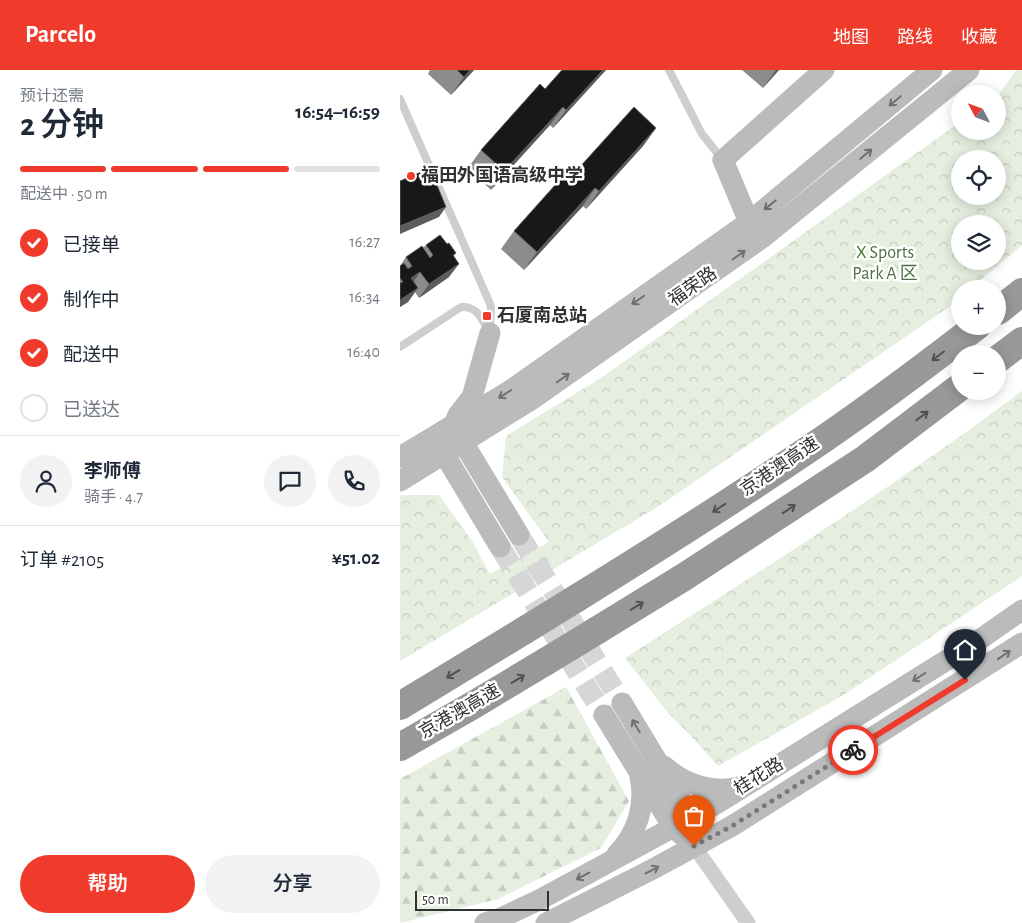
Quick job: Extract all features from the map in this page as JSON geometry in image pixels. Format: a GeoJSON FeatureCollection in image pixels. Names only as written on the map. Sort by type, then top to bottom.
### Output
{"type":"FeatureCollection","features":[{"type":"Feature","properties":{"kind":"highway"},"geometry":{"type":"LineString","coordinates":[[1006,305],[1022,292]]}},
{"type":"Feature","properties":{"kind":"highway","name":"京港澳高速"},"geometry":{"type":"LineString","coordinates":[[400,706],[660,547],[804,452],[965,335]]}},
{"type":"Feature","properties":{"kind":"highway"},"geometry":{"type":"LineString","coordinates":[[1006,353],[1022,341]]}},
{"type":"Feature","properties":{"kind":"highway","name":"京港澳高速"},"geometry":{"type":"LineString","coordinates":[[400,747],[475,704],[684,577],[865,459],[951,394]]}},
{"type":"Feature","properties":{"kind":"main road"},"geometry":{"type":"LineString","coordinates":[[749,222],[723,160],[824,70]]}},
{"type":"Feature","properties":{"kind":"main road","name":"福荣路"},"geometry":{"type":"LineString","coordinates":[[458,434],[511,390],[749,222],[932,70]]}},
{"type":"Feature","properties":{"kind":"main road","name":"福荣路"},"geometry":{"type":"LineString","coordinates":[[400,481],[439,446],[458,434],[534,398],[762,238],[969,70]]}},
{"type":"Feature","properties":{"kind":"main road"},"geometry":{"type":"LineString","coordinates":[[490,333],[472,396],[458,415],[458,434],[519,535]]}},
{"type":"Feature","properties":{"kind":"main road"},"geometry":{"type":"LineString","coordinates":[[439,446],[500,547]]}},
{"type":"Feature","properties":{"kind":"main road","name":"福荣路"},"geometry":{"type":"LineString","coordinates":[[400,457],[439,446]]}},
{"type":"Feature","properties":{"kind":"main road","name":"桂花路"},"geometry":{"type":"LineString","coordinates":[[485,923],[501,918],[540,899],[682,822],[744,786],[1021,613]]}},
{"type":"Feature","properties":{"kind":"main road","name":"桂花路"},"geometry":{"type":"LineString","coordinates":[[546,923],[654,869],[740,820],[1022,643]]}},
{"type":"Feature","properties":{"kind":"main road"},"geometry":{"type":"LineString","coordinates":[[622,703],[647,764],[682,822],[694,846]]}},
{"type":"Feature","properties":{"kind":"main road"},"geometry":{"type":"LineString","coordinates":[[604,715],[647,764],[668,770],[695,785],[711,789],[727,790],[744,786]]}},
{"type":"Feature","properties":{"kind":"main road"},"geometry":{"type":"LineString","coordinates":[[609,862],[624,847],[639,818],[642,803],[642,786],[647,764]]}},
{"type":"Feature","properties":{"kind":"street"},"geometry":{"type":"LineString","coordinates":[[694,846],[748,923]]}},
{"type":"Feature","properties":{"kind":"lane"},"geometry":{"type":"LineString","coordinates":[[669,70],[702,134],[723,160]]}},
{"type":"Feature","properties":{"kind":"lane"},"geometry":{"type":"LineString","coordinates":[[400,99],[491,306],[490,333]]}},
{"type":"Feature","properties":{"kind":"lane"},"geometry":{"type":"LineString","coordinates":[[400,347],[461,307],[473,308],[479,314],[490,333]]}},
{"type":"Feature","properties":{"kind":"green space","name":"X Sports Park A 区"},"geometry":{"type":"Polygon","coordinates":[[[1016,70],[1022,70],[1022,245],[1006,259],[1006,215],[951,215],[951,270],[992,270],[981,280],[951,280],[951,305],[949,307],[659,506],[400,661],[400,495],[439,495],[472,541],[490,574],[549,542],[502,477],[506,436],[601,378],[951,128],[951,140],[1006,140],[1006,85],[1016,70]]]}},
{"type":"Feature","properties":{"kind":"green space"},"geometry":{"type":"Polygon","coordinates":[[[1022,391],[1022,576],[842,696],[718,766],[668,713],[625,658],[875,495],[974,427],[1022,391]]]}},
{"type":"Feature","properties":{"kind":"green space"},"geometry":{"type":"Polygon","coordinates":[[[566,687],[629,801],[601,848],[498,899],[400,923],[400,779],[566,687]]]}},
{"type":"Feature","properties":{"kind":"building"},"geometry":{"type":"Polygon","coordinates":[[[457,70],[470,70],[464,77],[457,70]]]}},
{"type":"Feature","properties":{"kind":"building"},"geometry":{"type":"Polygon","coordinates":[[[562,70],[603,70],[566,110],[563,107],[504,171],[481,150],[540,84],[545,89],[562,70]]]}},
{"type":"Feature","properties":{"kind":"building"},"geometry":{"type":"Polygon","coordinates":[[[634,107],[656,128],[599,191],[595,188],[537,252],[514,231],[573,165],[578,169],[634,107]]]}},
{"type":"Feature","properties":{"kind":"building"},"geometry":{"type":"Polygon","coordinates":[[[430,168],[446,207],[400,226],[400,181],[430,168]]]}},
{"type":"Feature","properties":{"kind":"building"},"geometry":{"type":"Polygon","coordinates":[[[440,235],[456,253],[453,255],[459,264],[429,284],[420,272],[411,278],[418,288],[400,300],[400,283],[403,282],[400,278],[400,266],[404,263],[408,269],[412,266],[406,257],[422,246],[430,258],[433,255],[426,245],[440,235]]]}},
{"type":"Feature","properties":{"kind":"tunnel"},"geometry":{"type":"LineString","coordinates":[[519,535],[622,703]]}},
{"type":"Feature","properties":{"kind":"tunnel"},"geometry":{"type":"LineString","coordinates":[[500,547],[604,715]]}},
{"type":"Feature","properties":{"kind":"way so far"},"geometry":{"type":"LineString","coordinates":[[694,846],[732,826],[853,750]]}},
{"type":"Feature","properties":{"kind":"place","name":"福田外国语高级中学"},"geometry":{"type":"Point","coordinates":[411,176]}},
{"type":"Feature","properties":{"kind":"place","name":"石厦南总站"},"geometry":{"type":"Point","coordinates":[487,316]}},
{"type":"Feature","properties":{"kind":"route"},"geometry":{"type":"LineString","coordinates":[[853,750],[965,680]]}}]}
